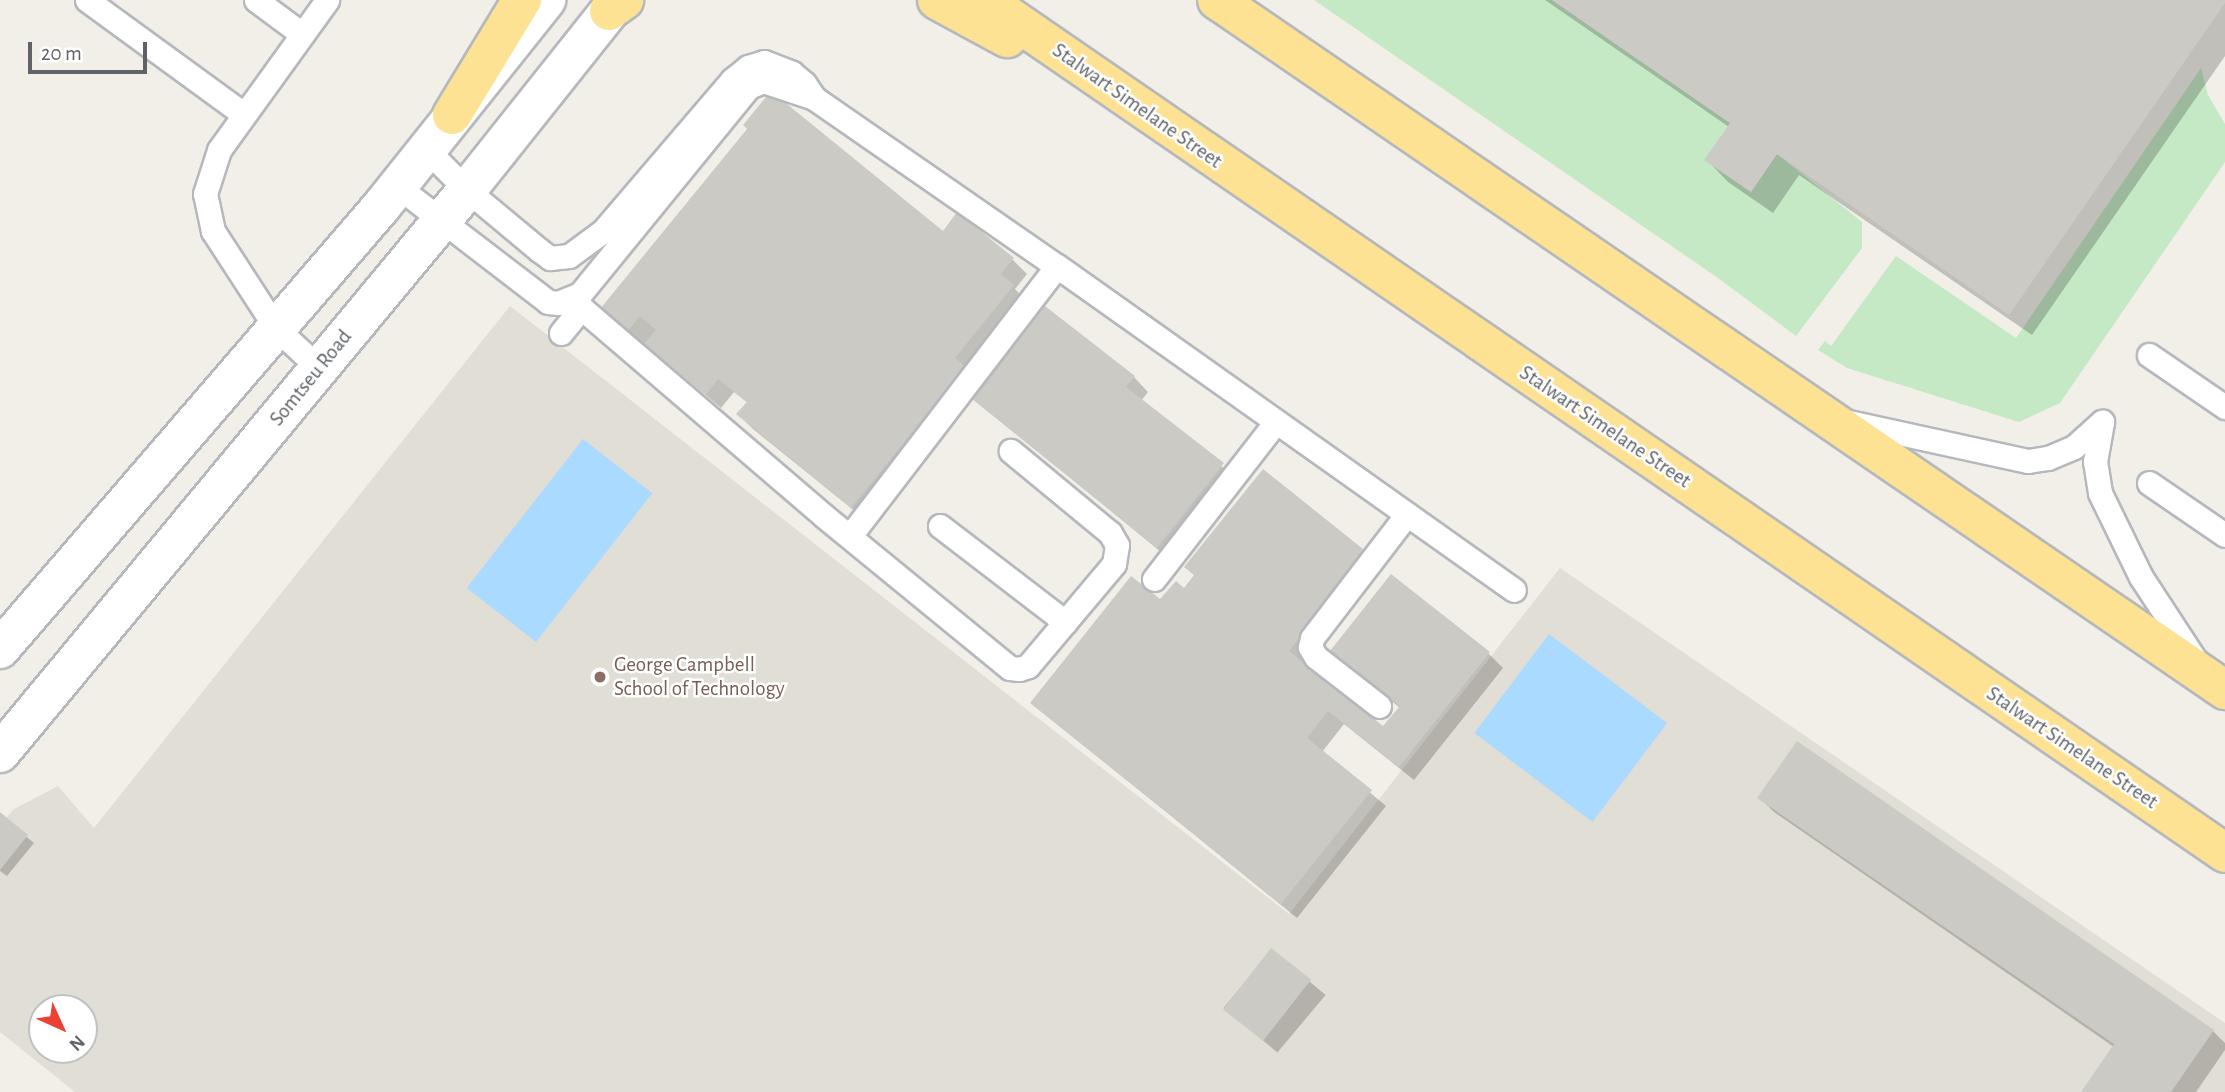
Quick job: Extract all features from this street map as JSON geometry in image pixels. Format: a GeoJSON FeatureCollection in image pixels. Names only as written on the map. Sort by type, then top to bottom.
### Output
{"type":"FeatureCollection","features":[{"type":"Feature","properties":{"kind":"highway"},"geometry":{"type":"LineString","coordinates":[[452,115],[522,0]]}},
{"type":"Feature","properties":{"kind":"highway"},"geometry":{"type":"LineString","coordinates":[[937,0],[1148,113]]}},
{"type":"Feature","properties":{"kind":"highway","name":"Stalwart Simelane Street"},"geometry":{"type":"LineString","coordinates":[[985,0],[2225,853]]}},
{"type":"Feature","properties":{"kind":"highway"},"geometry":{"type":"LineString","coordinates":[[1217,0],[2216,683]]}},
{"type":"Feature","properties":{"kind":"main road"},"geometry":{"type":"LineString","coordinates":[[0,649],[397,186],[547,0]]}},
{"type":"Feature","properties":{"kind":"main road","name":"Somtseu Road"},"geometry":{"type":"LineString","coordinates":[[0,753],[467,190],[617,4]]}},
{"type":"Feature","properties":{"kind":"lane"},"geometry":{"type":"LineString","coordinates":[[87,0],[242,113]]}},
{"type":"Feature","properties":{"kind":"lane"},"geometry":{"type":"LineString","coordinates":[[256,0],[302,34]]}},
{"type":"Feature","properties":{"kind":"lane"},"geometry":{"type":"LineString","coordinates":[[319,368],[276,328],[213,232],[205,194],[219,150],[242,113],[327,0]]}},
{"type":"Feature","properties":{"kind":"lane"},"geometry":{"type":"LineString","coordinates":[[426,149],[467,190],[539,250],[550,258],[559,258],[578,252],[661,181],[755,83],[771,83],[814,98],[1057,266],[1514,590]]}},
{"type":"Feature","properties":{"kind":"lane"},"geometry":{"type":"LineString","coordinates":[[561,333],[580,294],[661,181]]}},
{"type":"Feature","properties":{"kind":"lane"},"geometry":{"type":"LineString","coordinates":[[397,186],[548,302],[576,304],[1010,668],[1028,666],[1114,564],[1116,545],[1110,533],[1011,451]]}},
{"type":"Feature","properties":{"kind":"lane"},"geometry":{"type":"LineString","coordinates":[[850,536],[1057,266]]}},
{"type":"Feature","properties":{"kind":"lane"},"geometry":{"type":"LineString","coordinates":[[2149,355],[2225,407]]}},
{"type":"Feature","properties":{"kind":"lane"},"geometry":{"type":"LineString","coordinates":[[1824,416],[2028,461],[2048,458],[2074,447],[2102,422],[2095,461],[2100,493],[2141,577],[2216,683]]}},
{"type":"Feature","properties":{"kind":"lane"},"geometry":{"type":"LineString","coordinates":[[1154,579],[1276,422]]}},
{"type":"Feature","properties":{"kind":"lane"},"geometry":{"type":"LineString","coordinates":[[2149,484],[2225,535]]}},
{"type":"Feature","properties":{"kind":"lane"},"geometry":{"type":"LineString","coordinates":[[1379,706],[1316,657],[1310,646],[1312,638],[1407,514]]}},
{"type":"Feature","properties":{"kind":"lane"},"geometry":{"type":"LineString","coordinates":[[940,526],[1065,622]]}},
{"type":"Feature","properties":{"kind":"shaded area","name":"George Campbell School of Technology"},"geometry":{"type":"Polygon","coordinates":[[[510,306],[1289,914],[1560,568],[2225,1023],[2225,1092],[75,1092],[40,1064],[98,1064],[98,994],[28,994],[28,1054],[0,1032],[0,825],[14,809],[58,786],[94,828],[510,306]]]}},
{"type":"Feature","properties":{"kind":"green space"},"geometry":{"type":"Polygon","coordinates":[[[1314,0],[1552,0],[1730,123],[1705,160],[1751,192],[1777,154],[1862,222],[1862,248],[1796,336],[1718,278],[1314,0]]]}},
{"type":"Feature","properties":{"kind":"green space"},"geometry":{"type":"Polygon","coordinates":[[[2201,68],[2208,95],[2225,124],[2225,162],[2060,403],[2019,422],[1847,368],[1818,350],[1825,341],[1831,346],[1896,256],[2016,338],[2201,68]]]}},
{"type":"Feature","properties":{"kind":"water"},"geometry":{"type":"Polygon","coordinates":[[[583,439],[652,493],[536,642],[467,588],[583,439]]]}},
{"type":"Feature","properties":{"kind":"water"},"geometry":{"type":"Polygon","coordinates":[[[1549,634],[1667,723],[1593,822],[1474,733],[1549,634]]]}},
{"type":"Feature","properties":{"kind":"building"},"geometry":{"type":"Polygon","coordinates":[[[1552,0],[2225,0],[2225,3],[2009,315],[1777,154],[1751,192],[1704,160],[1730,123],[1552,0]]]}},
{"type":"Feature","properties":{"kind":"building"},"geometry":{"type":"Polygon","coordinates":[[[771,91],[943,231],[957,212],[1014,258],[1001,274],[1014,285],[955,358],[966,367],[851,508],[736,414],[747,402],[718,379],[706,395],[644,344],[656,330],[640,316],[627,332],[600,309],[747,129],[743,125],[771,91]]]}},
{"type":"Feature","properties":{"kind":"building"},"geometry":{"type":"Polygon","coordinates":[[[1045,306],[1135,376],[1126,387],[1224,463],[1157,548],[972,399],[1045,306]]]}},
{"type":"Feature","properties":{"kind":"building"},"geometry":{"type":"Polygon","coordinates":[[[1263,469],[1368,553],[1289,651],[1383,726],[1400,706],[1330,651],[1391,574],[1490,652],[1399,767],[1328,711],[1307,738],[1372,790],[1281,904],[1030,703],[1131,576],[1160,599],[1176,581],[1184,588],[1194,575],[1184,567],[1263,469]]]}},
{"type":"Feature","properties":{"kind":"building"},"geometry":{"type":"Polygon","coordinates":[[[1797,741],[2214,1030],[2171,1092],[2081,1092],[2114,1044],[1757,798],[1797,741]]]}},
{"type":"Feature","properties":{"kind":"building"},"geometry":{"type":"Polygon","coordinates":[[[0,812],[28,835],[0,870],[0,812]]]}},
{"type":"Feature","properties":{"kind":"building"},"geometry":{"type":"Polygon","coordinates":[[[1271,948],[1311,979],[1263,1041],[1223,1009],[1271,948]]]}},
{"type":"Feature","properties":{"kind":"place","name":"George Campbell School of Technology"},"geometry":{"type":"Point","coordinates":[600,677]}}]}
